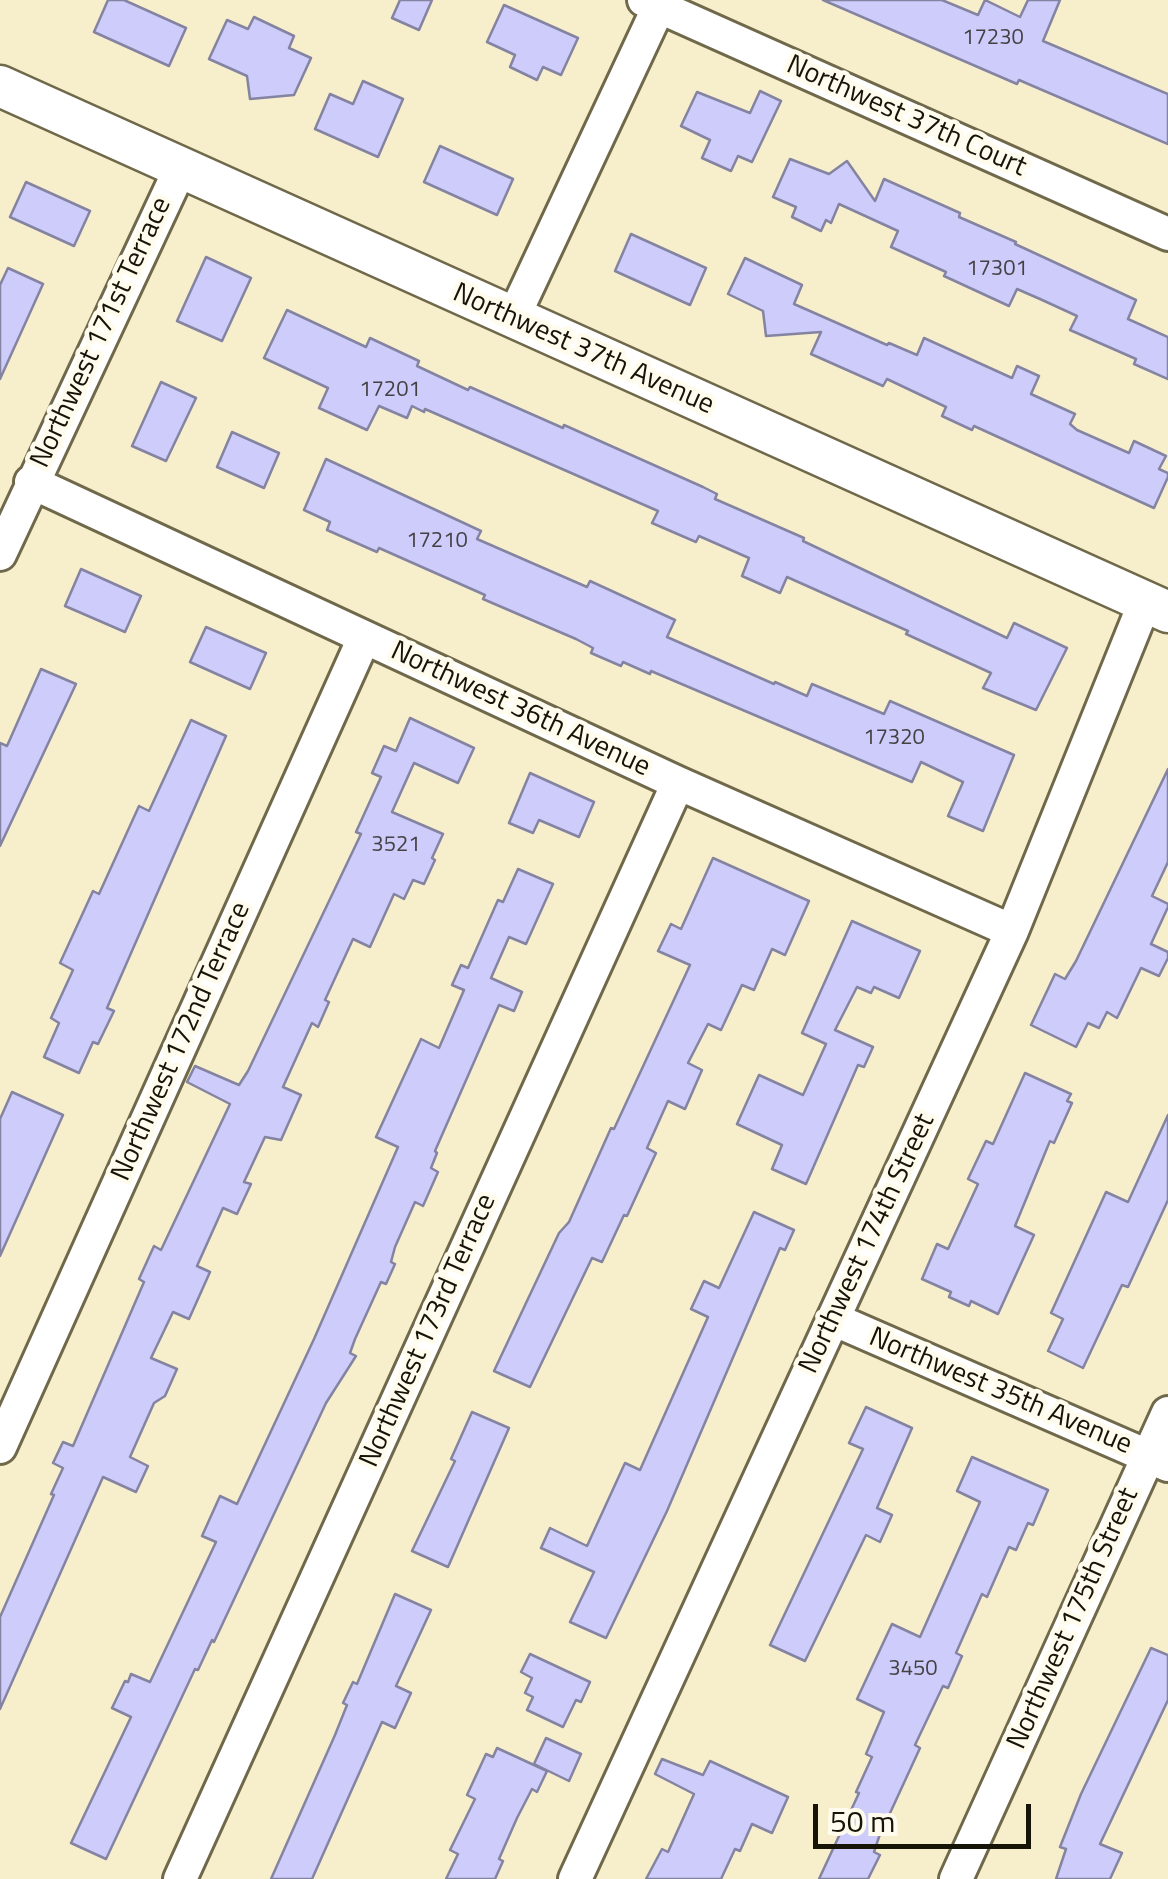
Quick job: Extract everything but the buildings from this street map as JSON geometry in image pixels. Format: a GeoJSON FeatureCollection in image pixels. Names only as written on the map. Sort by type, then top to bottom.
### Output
{"type":"FeatureCollection","features":[{"type":"Feature","properties":{"kind":"main road","name":"Northwest 37th Avenue"},"geometry":{"type":"LineString","coordinates":[[0,86],[1156,607]]}},
{"type":"Feature","properties":{"kind":"street","name":"Northwest 37th Court"},"geometry":{"type":"LineString","coordinates":[[655,2],[1168,234]]}},
{"type":"Feature","properties":{"kind":"street"},"geometry":{"type":"LineString","coordinates":[[512,318],[655,2]]}},
{"type":"Feature","properties":{"kind":"street","name":"Northwest 171st Terrace"},"geometry":{"type":"LineString","coordinates":[[0,554],[181,168]]}},
{"type":"Feature","properties":{"kind":"street","name":"Northwest 36th Avenue"},"geometry":{"type":"LineString","coordinates":[[31,482],[678,783],[1012,931]]}},
{"type":"Feature","properties":{"kind":"street","name":"Northwest 174th Street"},"geometry":{"type":"LineString","coordinates":[[575,1879],[1012,931],[1156,607]]}},
{"type":"Feature","properties":{"kind":"street","name":"Northwest 172nd Terrace"},"geometry":{"type":"LineString","coordinates":[[0,1446],[364,638]]}},
{"type":"Feature","properties":{"kind":"street","name":"Northwest 173rd Terrace"},"geometry":{"type":"LineString","coordinates":[[180,1879],[678,783]]}},
{"type":"Feature","properties":{"kind":"street","name":"Northwest 35th Avenue"},"geometry":{"type":"LineString","coordinates":[[832,1320],[1158,1460]]}},
{"type":"Feature","properties":{"kind":"street","name":"Northwest 175th Street"},"geometry":{"type":"LineString","coordinates":[[956,1879],[1158,1460],[1168,1414]]}}]}
